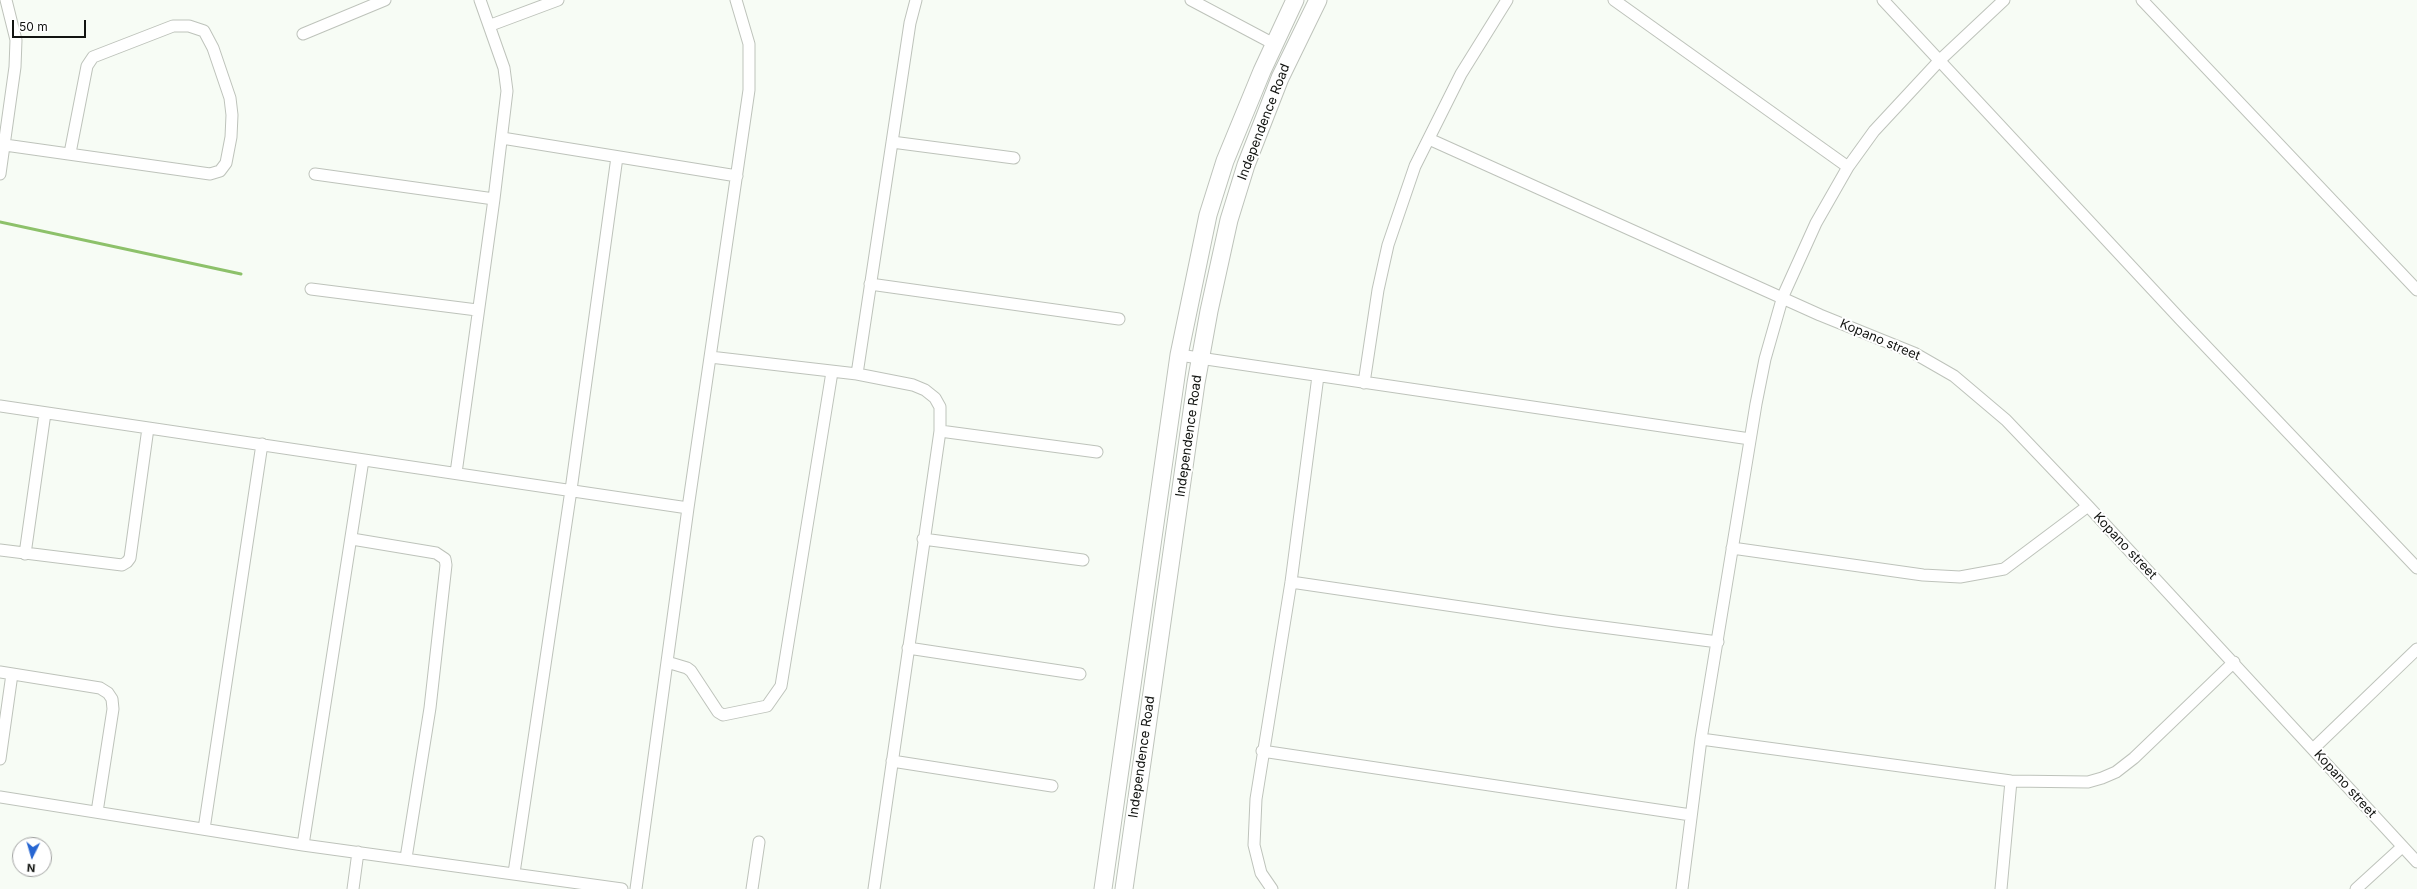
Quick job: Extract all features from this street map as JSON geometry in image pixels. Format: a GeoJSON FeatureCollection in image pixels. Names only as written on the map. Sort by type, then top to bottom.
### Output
{"type":"FeatureCollection","features":[{"type":"Feature","properties":{"kind":"main road","name":"Independence Road"},"geometry":{"type":"LineString","coordinates":[[1103,889],[1179,356],[1208,215],[1225,161],[1274,44],[1295,0]]}},
{"type":"Feature","properties":{"kind":"main road","name":"Independence Road"},"geometry":{"type":"LineString","coordinates":[[1124,889],[1200,358],[1230,220],[1246,166],[1280,78],[1318,0]]}},
{"type":"Feature","properties":{"kind":"street"},"geometry":{"type":"LineString","coordinates":[[0,174],[15,67],[16,40],[6,0]]}},
{"type":"Feature","properties":{"kind":"street"},"geometry":{"type":"LineString","coordinates":[[303,34],[385,0]]}},
{"type":"Feature","properties":{"kind":"street"},"geometry":{"type":"LineString","coordinates":[[456,473],[494,199],[507,91],[504,68],[491,25],[480,0]]}},
{"type":"Feature","properties":{"kind":"street"},"geometry":{"type":"LineString","coordinates":[[491,25],[558,0]]}},
{"type":"Feature","properties":{"kind":"street"},"geometry":{"type":"LineString","coordinates":[[636,889],[688,508],[737,176],[751,69],[747,31],[736,0]]}},
{"type":"Feature","properties":{"kind":"street"},"geometry":{"type":"LineString","coordinates":[[857,374],[910,23],[916,0]]}},
{"type":"Feature","properties":{"kind":"street"},"geometry":{"type":"LineString","coordinates":[[1191,0],[1274,44]]}},
{"type":"Feature","properties":{"kind":"street"},"geometry":{"type":"LineString","coordinates":[[1364,383],[1378,290],[1388,245],[1415,166],[1460,74],[1507,0]]}},
{"type":"Feature","properties":{"kind":"street"},"geometry":{"type":"LineString","coordinates":[[1614,0],[1848,167]]}},
{"type":"Feature","properties":{"kind":"street"},"geometry":{"type":"LineString","coordinates":[[1883,0],[2181,320],[2417,568]]}},
{"type":"Feature","properties":{"kind":"street"},"geometry":{"type":"LineString","coordinates":[[1682,889],[1701,739],[1750,438],[1765,359],[1783,296],[1816,223],[1848,167],[1891,111],[1940,60],[2004,0]]}},
{"type":"Feature","properties":{"kind":"street"},"geometry":{"type":"LineString","coordinates":[[2142,0],[2417,290]]}},
{"type":"Feature","properties":{"kind":"street"},"geometry":{"type":"LineString","coordinates":[[5,145],[210,174],[220,171],[226,163],[231,137],[232,115],[230,98],[213,48],[204,31],[189,26],[173,26],[92,57],[87,66],[70,153]]}},
{"type":"Feature","properties":{"kind":"street"},"geometry":{"type":"LineString","coordinates":[[502,138],[737,176]]}},
{"type":"Feature","properties":{"kind":"street","name":"Kopano street"},"geometry":{"type":"LineString","coordinates":[[1429,139],[1783,296],[1820,315],[1914,353],[1954,376],[2006,420],[2088,506],[2234,662],[2417,862]]}},
{"type":"Feature","properties":{"kind":"street"},"geometry":{"type":"LineString","coordinates":[[892,142],[1014,158]]}},
{"type":"Feature","properties":{"kind":"street"},"geometry":{"type":"LineString","coordinates":[[514,873],[571,490],[618,157]]}},
{"type":"Feature","properties":{"kind":"street"},"geometry":{"type":"LineString","coordinates":[[315,174],[494,199]]}},
{"type":"Feature","properties":{"kind":"street"},"geometry":{"type":"LineString","coordinates":[[870,284],[1119,319]]}},
{"type":"Feature","properties":{"kind":"street"},"geometry":{"type":"LineString","coordinates":[[311,289],[478,310]]}},
{"type":"Feature","properties":{"kind":"street"},"geometry":{"type":"LineString","coordinates":[[1179,356],[1750,438]]}},
{"type":"Feature","properties":{"kind":"street"},"geometry":{"type":"LineString","coordinates":[[710,357],[857,374],[913,385],[925,390],[935,398],[940,407],[940,431],[923,539],[874,889]]}},
{"type":"Feature","properties":{"kind":"street"},"geometry":{"type":"LineString","coordinates":[[667,662],[691,671],[718,712],[723,715],[767,706],[781,686],[832,372]]}},
{"type":"Feature","properties":{"kind":"street"},"geometry":{"type":"LineString","coordinates":[[1272,889],[1261,872],[1254,845],[1256,799],[1262,751],[1291,582],[1318,376]]}},
{"type":"Feature","properties":{"kind":"street"},"geometry":{"type":"LineString","coordinates":[[0,406],[688,508]]}},
{"type":"Feature","properties":{"kind":"street"},"geometry":{"type":"LineString","coordinates":[[25,554],[45,413]]}},
{"type":"Feature","properties":{"kind":"street"},"geometry":{"type":"LineString","coordinates":[[0,550],[122,565],[127,562],[130,558],[148,428]]}},
{"type":"Feature","properties":{"kind":"street"},"geometry":{"type":"LineString","coordinates":[[940,431],[1097,452]]}},
{"type":"Feature","properties":{"kind":"street"},"geometry":{"type":"LineString","coordinates":[[204,829],[262,444]]}},
{"type":"Feature","properties":{"kind":"street"},"geometry":{"type":"LineString","coordinates":[[303,845],[352,539],[363,460]]}},
{"type":"Feature","properties":{"kind":"street"},"geometry":{"type":"LineString","coordinates":[[1732,548],[1923,575],[1960,577],[2004,569],[2088,506]]}},
{"type":"Feature","properties":{"kind":"street"},"geometry":{"type":"LineString","coordinates":[[352,539],[436,553],[445,559],[446,565],[430,708],[406,858]]}},
{"type":"Feature","properties":{"kind":"street"},"geometry":{"type":"LineString","coordinates":[[923,539],[1083,560]]}},
{"type":"Feature","properties":{"kind":"street"},"geometry":{"type":"LineString","coordinates":[[1291,582],[1556,621],[1718,642]]}},
{"type":"Feature","properties":{"kind":"street"},"geometry":{"type":"LineString","coordinates":[[908,648],[1080,674]]}},
{"type":"Feature","properties":{"kind":"street"},"geometry":{"type":"LineString","coordinates":[[2313,749],[2417,649]]}},
{"type":"Feature","properties":{"kind":"street"},"geometry":{"type":"LineString","coordinates":[[1701,739],[2011,781],[2077,783],[2102,778],[2116,772],[2134,758],[2234,662]]}},
{"type":"Feature","properties":{"kind":"street"},"geometry":{"type":"LineString","coordinates":[[0,672],[100,688],[108,693],[112,699],[113,709],[98,812]]}},
{"type":"Feature","properties":{"kind":"street"},"geometry":{"type":"LineString","coordinates":[[0,759],[12,674]]}},
{"type":"Feature","properties":{"kind":"street"},"geometry":{"type":"LineString","coordinates":[[1262,751],[1692,815]]}},
{"type":"Feature","properties":{"kind":"street"},"geometry":{"type":"LineString","coordinates":[[892,761],[1052,786]]}},
{"type":"Feature","properties":{"kind":"street"},"geometry":{"type":"LineString","coordinates":[[2001,889],[2011,781]]}},
{"type":"Feature","properties":{"kind":"street"},"geometry":{"type":"LineString","coordinates":[[0,797],[303,845],[622,889]]}},
{"type":"Feature","properties":{"kind":"street"},"geometry":{"type":"LineString","coordinates":[[752,889],[759,842]]}},
{"type":"Feature","properties":{"kind":"street"},"geometry":{"type":"LineString","coordinates":[[2356,889],[2402,847]]}},
{"type":"Feature","properties":{"kind":"street"},"geometry":{"type":"LineString","coordinates":[[353,889],[358,852]]}},
{"type":"Feature","properties":{"kind":"waterway"},"geometry":{"type":"LineString","coordinates":[[0,222],[241,274]]}}]}
